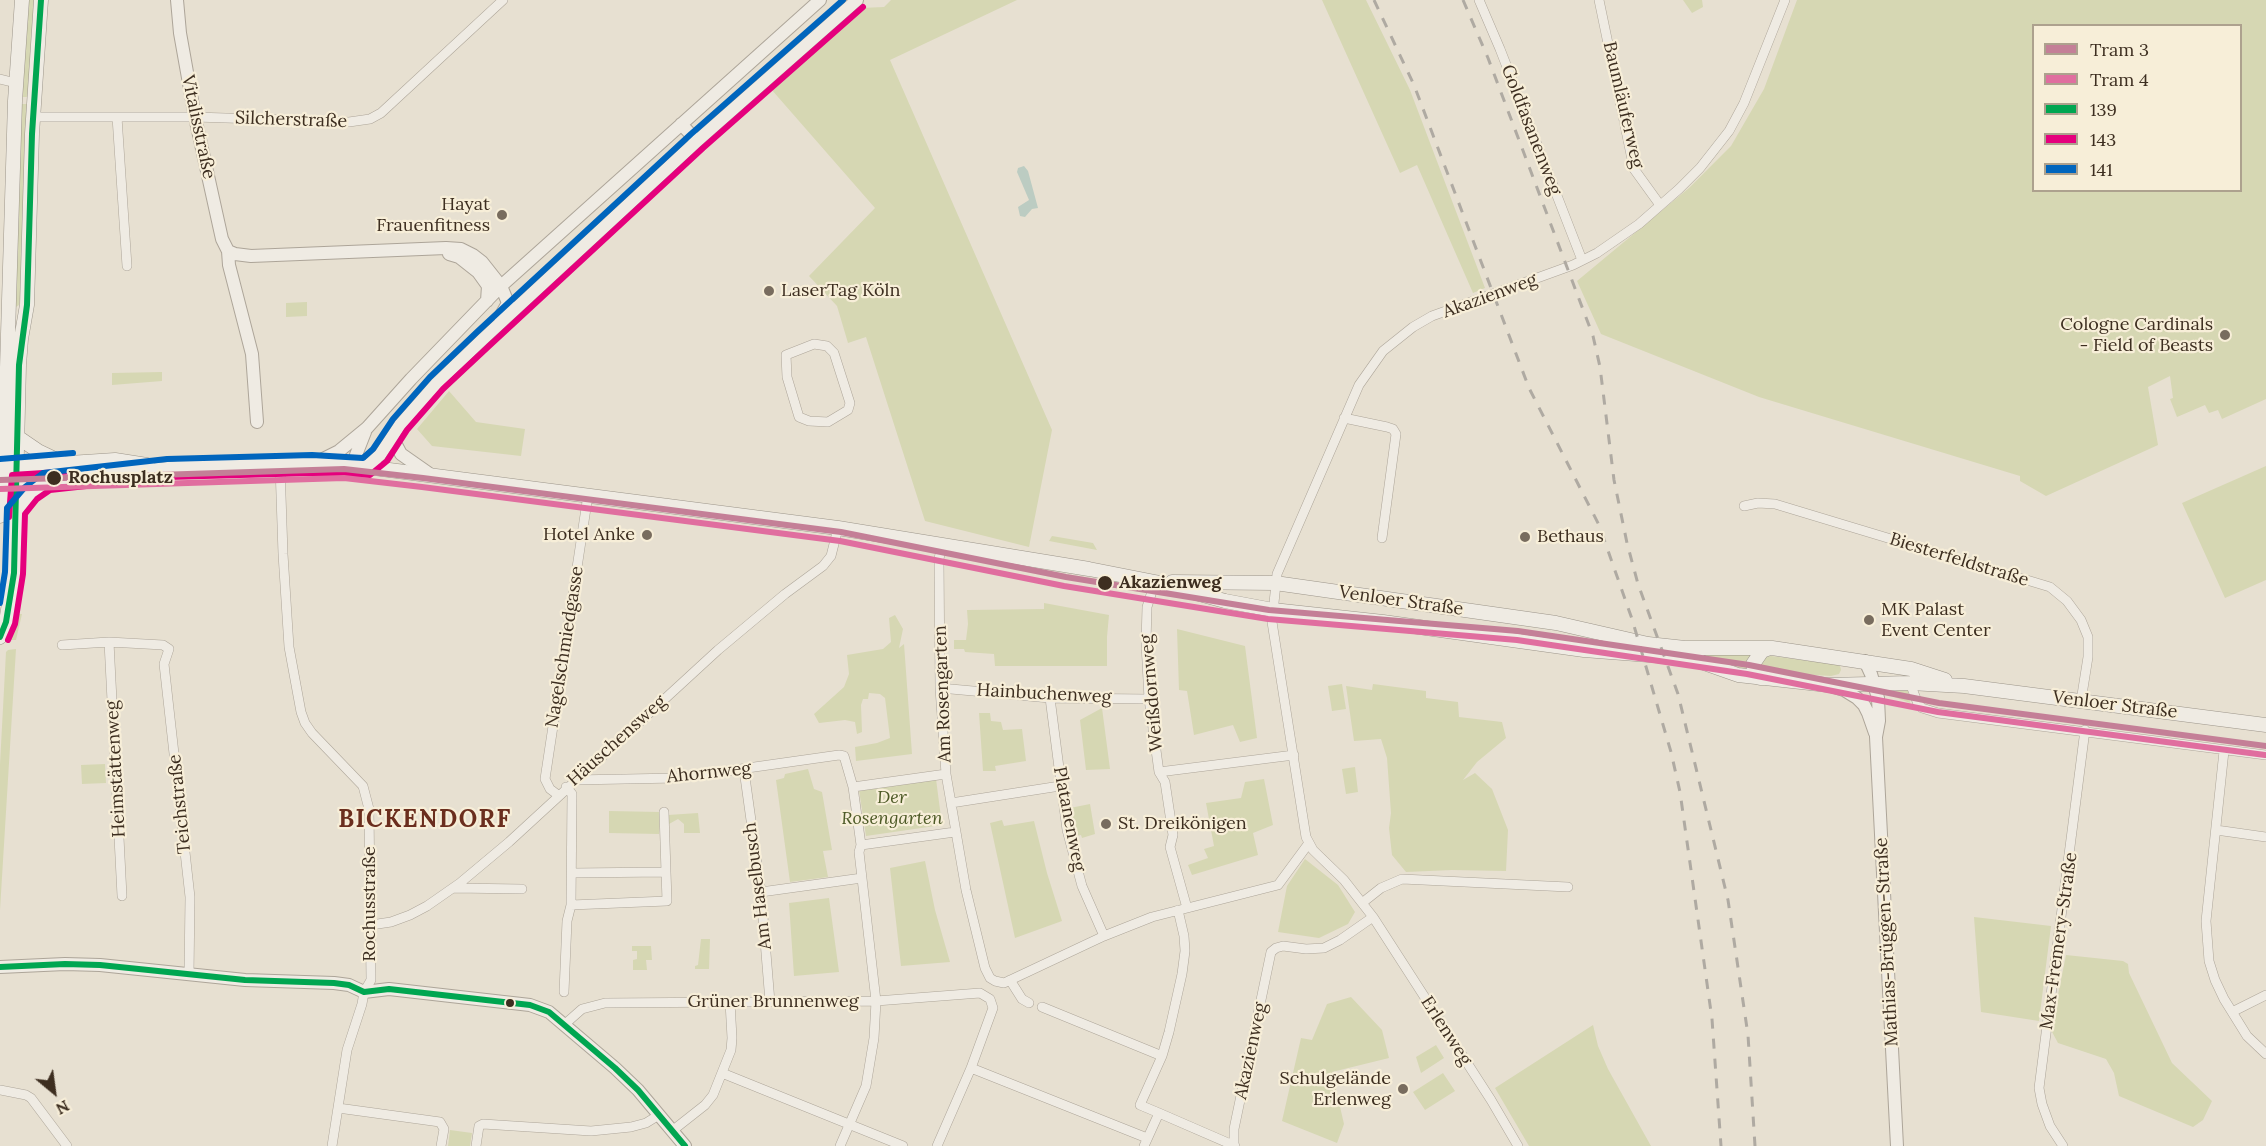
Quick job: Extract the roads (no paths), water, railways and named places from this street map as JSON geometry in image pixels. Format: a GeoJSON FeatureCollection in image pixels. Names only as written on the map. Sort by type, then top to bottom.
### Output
{"type":"FeatureCollection","features":[{"type":"Feature","properties":{"kind":"main road"},"geometry":{"type":"LineString","coordinates":[[0,637],[6,622],[7,573],[16,511],[7,473],[2,435],[16,82],[22,0]]}},
{"type":"Feature","properties":{"kind":"main road"},"geometry":{"type":"LineString","coordinates":[[0,516],[7,473],[19,438],[20,356],[27,305],[41,0]]}},
{"type":"Feature","properties":{"kind":"main road"},"geometry":{"type":"LineString","coordinates":[[8,305],[16,310],[27,305]]}},
{"type":"Feature","properties":{"kind":"main road"},"geometry":{"type":"LineString","coordinates":[[19,438],[38,451],[63,463]]}},
{"type":"Feature","properties":{"kind":"main road","name":"Venloer Straße"},"geometry":{"type":"LineString","coordinates":[[7,473],[63,463],[115,460],[167,468]]}},
{"type":"Feature","properties":{"kind":"main road","name":"Venloer Straße"},"geometry":{"type":"LineString","coordinates":[[7,473],[46,481],[167,468],[312,464],[362,467],[838,528],[1155,582],[1225,601],[1273,610],[1372,620],[1579,649],[1675,657],[1698,661],[1738,675],[1760,678],[1828,685],[1910,683],[1964,686],[2266,725]]}},
{"type":"Feature","properties":{"kind":"main road"},"geometry":{"type":"LineString","coordinates":[[16,511],[31,493],[46,481]]}},
{"type":"Feature","properties":{"kind":"main road","name":"Venloer Straße"},"geometry":{"type":"LineString","coordinates":[[1155,582],[1275,583],[1556,624],[1647,644],[1685,648],[1772,648],[1865,661],[1911,669],[1964,686]]}},
{"type":"Feature","properties":{"kind":"main road"},"geometry":{"type":"LineString","coordinates":[[1760,678],[1753,664],[1762,651],[1772,648]]}},
{"type":"Feature","properties":{"kind":"main road"},"geometry":{"type":"LineString","coordinates":[[1828,685],[1839,680],[1847,672],[1846,663],[1841,659]]}},
{"type":"Feature","properties":{"kind":"street","name":"Vitalisstraße"},"geometry":{"type":"LineString","coordinates":[[177,0],[180,33],[195,117],[222,239],[228,251],[229,265],[252,354],[257,422]]}},
{"type":"Feature","properties":{"kind":"street","name":"Silcherstraße"},"geometry":{"type":"LineString","coordinates":[[34,117],[195,117],[346,122],[370,119],[381,114],[503,0]]}},
{"type":"Feature","properties":{"kind":"street"},"geometry":{"type":"LineString","coordinates":[[312,464],[339,451],[367,428],[501,286],[820,0]]}},
{"type":"Feature","properties":{"kind":"street"},"geometry":{"type":"LineString","coordinates":[[367,428],[356,455],[362,467],[380,455],[400,425],[437,383],[487,335],[697,141],[857,0]]}},
{"type":"Feature","properties":{"kind":"street","name":"Goldfasanenweg"},"geometry":{"type":"LineString","coordinates":[[1479,0],[1582,260]]}},
{"type":"Feature","properties":{"kind":"street","name":"Baumläuferweg"},"geometry":{"type":"LineString","coordinates":[[1599,0],[1634,169],[1660,205]]}},
{"type":"Feature","properties":{"kind":"street","name":"Akazienweg"},"geometry":{"type":"LineString","coordinates":[[1234,1146],[1234,1129],[1271,952],[1283,946],[1306,949],[1324,948],[1373,917],[1344,880],[1309,843],[1304,828],[1272,622],[1275,583],[1280,567],[1344,418],[1368,369],[1383,351],[1413,327],[1432,316],[1497,294],[1582,260],[1613,243],[1660,205],[1700,168],[1729,131],[1744,103],[1785,0]]}},
{"type":"Feature","properties":{"kind":"street"},"geometry":{"type":"LineString","coordinates":[[0,79],[16,82]]}},
{"type":"Feature","properties":{"kind":"street"},"geometry":{"type":"LineString","coordinates":[[117,117],[127,266]]}},
{"type":"Feature","properties":{"kind":"street"},"geometry":{"type":"LineString","coordinates":[[681,124],[697,141]]}},
{"type":"Feature","properties":{"kind":"street"},"geometry":{"type":"LineString","coordinates":[[427,249],[459,257],[470,263],[488,286],[487,301]]}},
{"type":"Feature","properties":{"kind":"street"},"geometry":{"type":"LineString","coordinates":[[228,251],[251,256],[461,249],[473,255],[492,273],[501,286],[508,303],[487,335]]}},
{"type":"Feature","properties":{"kind":"street"},"geometry":{"type":"LineString","coordinates":[[821,344],[834,353],[850,407],[828,422],[809,422],[799,417],[786,368],[785,359],[789,352],[821,344]]}},
{"type":"Feature","properties":{"kind":"street"},"geometry":{"type":"LineString","coordinates":[[385,409],[400,425]]}},
{"type":"Feature","properties":{"kind":"street"},"geometry":{"type":"LineString","coordinates":[[1344,418],[1387,427],[1393,429],[1396,434],[1382,538]]}},
{"type":"Feature","properties":{"kind":"street"},"geometry":{"type":"LineString","coordinates":[[2,435],[19,438]]}},
{"type":"Feature","properties":{"kind":"street","name":"Venloer Straße"},"geometry":{"type":"LineString","coordinates":[[392,437],[401,454],[431,475]]}},
{"type":"Feature","properties":{"kind":"street","name":"Rochusstraße"},"geometry":{"type":"LineString","coordinates":[[280,466],[283,554],[293,674],[305,723],[363,786],[367,796],[371,861],[371,981],[364,992],[347,1050],[332,1146]]}},
{"type":"Feature","properties":{"kind":"street","name":"Nagelschmiedgasse"},"geometry":{"type":"LineString","coordinates":[[558,795],[550,789],[545,778],[588,495]]}},
{"type":"Feature","properties":{"kind":"street","name":"Biesterfeldstraße"},"geometry":{"type":"LineString","coordinates":[[1744,506],[1758,503],[1775,504],[2050,587],[2067,601],[2081,620],[2088,637],[2088,657],[2081,701]]}},
{"type":"Feature","properties":{"kind":"street","name":"Häuschensweg"},"geometry":{"type":"LineString","coordinates":[[371,925],[392,922],[410,915],[454,888],[509,842],[566,787],[752,621],[824,566],[831,556],[838,528]]}},
{"type":"Feature","properties":{"kind":"street","name":"Am Rosengarten"},"geometry":{"type":"LineString","coordinates":[[942,544],[939,559],[940,688],[946,774],[955,832],[966,890],[986,968],[990,978],[995,981],[1004,983],[1010,980]]}},
{"type":"Feature","properties":{"kind":"street","name":"Weißdornweg"},"geometry":{"type":"LineString","coordinates":[[1155,582],[1147,607],[1149,699],[1160,772],[1165,782],[1173,835],[1170,847],[1182,909],[1185,951],[1175,1008],[1162,1056],[1140,1105],[1159,1113]]}},
{"type":"Feature","properties":{"kind":"street"},"geometry":{"type":"LineString","coordinates":[[62,645],[109,642]]}},
{"type":"Feature","properties":{"kind":"street","name":"Teichstraße"},"geometry":{"type":"LineString","coordinates":[[109,642],[163,645],[169,649],[164,664],[190,897],[189,975]]}},
{"type":"Feature","properties":{"kind":"street","name":"Heimstättenweg"},"geometry":{"type":"LineString","coordinates":[[109,642],[122,896]]}},
{"type":"Feature","properties":{"kind":"street","name":"Mathias-Brüggen-Straße"},"geometry":{"type":"LineString","coordinates":[[1865,661],[1875,685],[1879,721],[1876,737],[1897,1146]]}},
{"type":"Feature","properties":{"kind":"street"},"geometry":{"type":"LineString","coordinates":[[1910,683],[1918,704],[1922,708],[1938,713],[2085,730],[2266,755]]}},
{"type":"Feature","properties":{"kind":"street","name":"Mathias-Brüggen-Straße"},"geometry":{"type":"LineString","coordinates":[[1828,685],[1844,690],[1864,705],[1876,737]]}},
{"type":"Feature","properties":{"kind":"street","name":"Hainbuchenweg"},"geometry":{"type":"LineString","coordinates":[[940,688],[1050,698],[1149,699]]}},
{"type":"Feature","properties":{"kind":"street","name":"Platanenweg"},"geometry":{"type":"LineString","coordinates":[[1050,698],[1060,786],[1074,859],[1082,886],[1104,936]]}},
{"type":"Feature","properties":{"kind":"street","name":"Max-Fremery-Straße"},"geometry":{"type":"LineString","coordinates":[[2063,1146],[2050,1126],[2039,1089],[2085,730]]}},
{"type":"Feature","properties":{"kind":"street"},"geometry":{"type":"LineString","coordinates":[[2224,751],[2206,921],[2209,961],[2215,980],[2232,1012],[2247,1036],[2266,1054]]}},
{"type":"Feature","properties":{"kind":"street","name":"Ahornweg"},"geometry":{"type":"LineString","coordinates":[[574,780],[677,778],[744,770],[839,754],[844,756],[853,787]]}},
{"type":"Feature","properties":{"kind":"street"},"geometry":{"type":"LineString","coordinates":[[1160,772],[1294,755]]}},
{"type":"Feature","properties":{"kind":"street","name":"Am Haselbusch"},"geometry":{"type":"LineString","coordinates":[[744,770],[760,892],[770,1002]]}},
{"type":"Feature","properties":{"kind":"street"},"geometry":{"type":"LineString","coordinates":[[840,1146],[863,1094],[870,1066],[876,1001],[853,787],[946,774]]}},
{"type":"Feature","properties":{"kind":"street"},"geometry":{"type":"LineString","coordinates":[[951,803],[1060,786]]}},
{"type":"Feature","properties":{"kind":"street"},"geometry":{"type":"LineString","coordinates":[[564,992],[572,873],[572,795],[566,787]]}},
{"type":"Feature","properties":{"kind":"street"},"geometry":{"type":"LineString","coordinates":[[571,905],[667,901],[664,812]]}},
{"type":"Feature","properties":{"kind":"street"},"geometry":{"type":"LineString","coordinates":[[2216,830],[2266,837]]}},
{"type":"Feature","properties":{"kind":"street"},"geometry":{"type":"LineString","coordinates":[[861,845],[955,832]]}},
{"type":"Feature","properties":{"kind":"street"},"geometry":{"type":"LineString","coordinates":[[1029,1002],[1022,999],[1010,980],[1104,936],[1152,917],[1278,885],[1309,843]]}},
{"type":"Feature","properties":{"kind":"street"},"geometry":{"type":"LineString","coordinates":[[572,873],[666,872]]}},
{"type":"Feature","properties":{"kind":"street"},"geometry":{"type":"LineString","coordinates":[[760,892],[862,879]]}},
{"type":"Feature","properties":{"kind":"street"},"geometry":{"type":"LineString","coordinates":[[1362,903],[1381,888],[1402,879],[1568,886]]}},
{"type":"Feature","properties":{"kind":"street"},"geometry":{"type":"LineString","coordinates":[[454,888],[522,889]]}},
{"type":"Feature","properties":{"kind":"street","name":"Erlenweg"},"geometry":{"type":"LineString","coordinates":[[1373,917],[1518,1146]]}},
{"type":"Feature","properties":{"kind":"street"},"geometry":{"type":"LineString","coordinates":[[0,967],[100,965],[245,980],[334,983],[349,985],[364,992],[389,990],[515,1001],[549,1012],[565,1024],[615,1068],[685,1146]]}},
{"type":"Feature","properties":{"kind":"street","name":"Grüner Brunnenweg"},"geometry":{"type":"LineString","coordinates":[[565,1024],[578,1011],[592,1005],[876,1001],[972,993],[986,995],[993,1008],[971,1068]]}},
{"type":"Feature","properties":{"kind":"street"},"geometry":{"type":"LineString","coordinates":[[2232,1012],[2266,995]]}},
{"type":"Feature","properties":{"kind":"street"},"geometry":{"type":"LineString","coordinates":[[672,1131],[710,1101],[731,1050],[730,1002]]}},
{"type":"Feature","properties":{"kind":"street"},"geometry":{"type":"LineString","coordinates":[[1042,1007],[1162,1056]]}},
{"type":"Feature","properties":{"kind":"street"},"geometry":{"type":"LineString","coordinates":[[937,1146],[971,1068],[1145,1142],[1159,1113],[1234,1146]]}},
{"type":"Feature","properties":{"kind":"street"},"geometry":{"type":"LineString","coordinates":[[722,1073],[903,1146]]}},
{"type":"Feature","properties":{"kind":"street"},"geometry":{"type":"LineString","coordinates":[[0,1090],[31,1098],[67,1146]]}},
{"type":"Feature","properties":{"kind":"street"},"geometry":{"type":"LineString","coordinates":[[338,1108],[440,1122],[444,1129],[441,1146]]}},
{"type":"Feature","properties":{"kind":"street"},"geometry":{"type":"LineString","coordinates":[[476,1146],[479,1126],[483,1124],[591,1131],[631,1127],[646,1123],[659,1115]]}},
{"type":"Feature","properties":{"kind":"railway"},"geometry":{"type":"LineString","coordinates":[[1374,0],[1414,85],[1529,388],[1599,525],[1632,619],[1671,752],[1680,792],[1712,1019],[1721,1146]]}},
{"type":"Feature","properties":{"kind":"railway"},"geometry":{"type":"LineString","coordinates":[[1463,0],[1488,58],[1593,336],[1600,367],[1614,480],[1627,543],[1638,584],[1678,694],[1728,900],[1748,1035],[1755,1146]]}},
{"type":"Feature","properties":{"kind":"tram line","name":"3"},"geometry":{"type":"LineString","coordinates":[[0,480],[344,469],[423,478],[841,532],[1066,577],[1269,610],[1518,631],[1749,665],[1939,703],[2266,746]]}},
{"type":"Feature","properties":{"kind":"tram line","name":"4"},"geometry":{"type":"LineString","coordinates":[[0,489],[344,478],[422,487],[840,541],[1064,586],[1268,619],[1517,640],[1747,674],[1938,712],[2265,755]]}},
{"type":"Feature","properties":{"kind":"place","name":"Hayat Frauenfitness"},"geometry":{"type":"Point","coordinates":[502,215]}},
{"type":"Feature","properties":{"kind":"place","name":"LaserTag Köln"},"geometry":{"type":"Point","coordinates":[769,291]}},
{"type":"Feature","properties":{"kind":"place","name":"Cologne Cardinals - Field of Beasts"},"geometry":{"type":"Point","coordinates":[2225,335]}},
{"type":"Feature","properties":{"kind":"place","name":"Rochusplatz"},"geometry":{"type":"Point","coordinates":[54,478]}},
{"type":"Feature","properties":{"kind":"place","name":"Hotel Anke"},"geometry":{"type":"Point","coordinates":[647,535]}},
{"type":"Feature","properties":{"kind":"place","name":"Bethaus"},"geometry":{"type":"Point","coordinates":[1525,537]}},
{"type":"Feature","properties":{"kind":"place","name":"Akazienweg"},"geometry":{"type":"Point","coordinates":[1105,583]}},
{"type":"Feature","properties":{"kind":"place","name":"MK Palast Event Center"},"geometry":{"type":"Point","coordinates":[1869,620]}},
{"type":"Feature","properties":{"kind":"place","name":"St. Dreikönigen"},"geometry":{"type":"Point","coordinates":[1106,824]}},
{"type":"Feature","properties":{"kind":"place","name":"Schulgelände Erlenweg"},"geometry":{"type":"Point","coordinates":[1403,1089]}},
{"type":"Feature","properties":{"kind":"district","name":"BICKENDORF"},"geometry":{"type":"Point","coordinates":[425,820]}},
{"type":"Feature","properties":{"kind":"park label","name":"Der Rosengarten"},"geometry":{"type":"Point","coordinates":[892,808]}}]}
